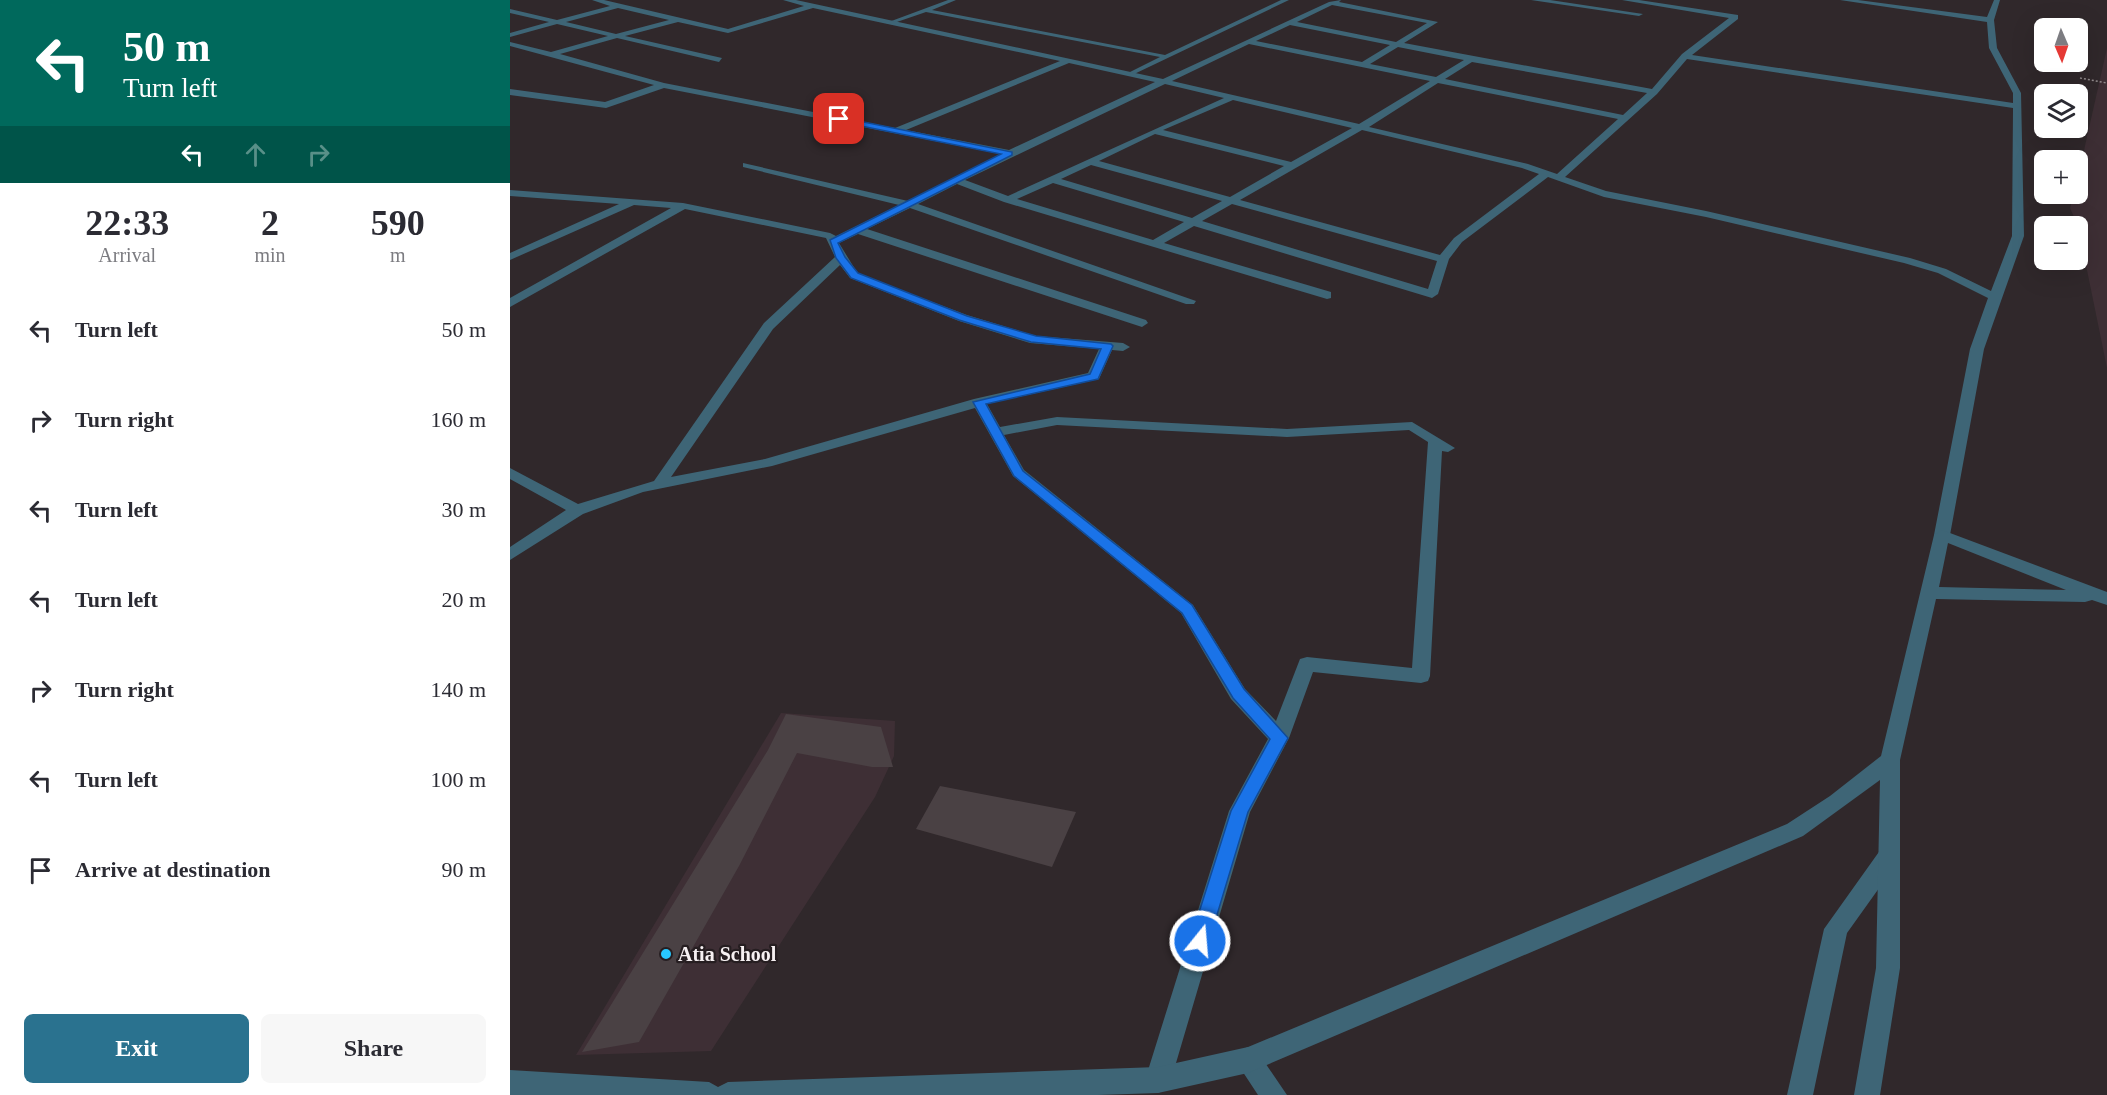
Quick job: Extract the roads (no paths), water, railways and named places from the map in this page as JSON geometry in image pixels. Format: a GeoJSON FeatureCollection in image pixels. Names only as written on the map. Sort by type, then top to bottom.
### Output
{"type":"FeatureCollection","features":[{"type":"Feature","properties":{"kind":"street"},"geometry":{"type":"LineString","coordinates":[[596,0],[729,31],[813,6]]}},
{"type":"Feature","properties":{"kind":"street"},"geometry":{"type":"LineString","coordinates":[[510,35],[640,0]]}},
{"type":"Feature","properties":{"kind":"street"},"geometry":{"type":"LineString","coordinates":[[786,0],[1363,126],[1525,166],[1604,194],[1706,214],[1905,260],[1942,271],[1995,297]]}},
{"type":"Feature","properties":{"kind":"street"},"geometry":{"type":"LineString","coordinates":[[1534,0],[1639,14]]}},
{"type":"Feature","properties":{"kind":"street"},"geometry":{"type":"LineString","coordinates":[[1557,179],[1653,92],[1685,56],[1735,17],[1625,0]]}},
{"type":"Feature","properties":{"kind":"street"},"geometry":{"type":"LineString","coordinates":[[1843,0],[1990,20]]}},
{"type":"Feature","properties":{"kind":"street"},"geometry":{"type":"LineString","coordinates":[[1867,1095],[1888,968],[1890,760],[1942,535],[1977,349],[2018,236],[2017,93],[1993,48],[1990,20],[1997,0]]}},
{"type":"Feature","properties":{"kind":"street"},"geometry":{"type":"LineString","coordinates":[[833,242],[1009,153],[1167,82],[1335,2],[1434,22],[1363,65]]}},
{"type":"Feature","properties":{"kind":"street"},"geometry":{"type":"LineString","coordinates":[[510,11],[720,60]]}},
{"type":"Feature","properties":{"kind":"street"},"geometry":{"type":"LineString","coordinates":[[551,54],[680,19]]}},
{"type":"Feature","properties":{"kind":"street"},"geometry":{"type":"LineString","coordinates":[[1290,23],[1653,92]]}},
{"type":"Feature","properties":{"kind":"street"},"geometry":{"type":"LineString","coordinates":[[1249,42],[1625,118]]}},
{"type":"Feature","properties":{"kind":"street"},"geometry":{"type":"LineString","coordinates":[[510,44],[663,85],[1009,153]]}},
{"type":"Feature","properties":{"kind":"street"},"geometry":{"type":"LineString","coordinates":[[1685,56],[2017,106]]}},
{"type":"Feature","properties":{"kind":"street"},"geometry":{"type":"LineString","coordinates":[[1155,243],[1363,126],[1471,59]]}},
{"type":"Feature","properties":{"kind":"street"},"geometry":{"type":"LineString","coordinates":[[896,131],[1068,61]]}},
{"type":"Feature","properties":{"kind":"street"},"geometry":{"type":"LineString","coordinates":[[510,92],[606,105],[663,85]]}},
{"type":"Feature","properties":{"kind":"street"},"geometry":{"type":"LineString","coordinates":[[1008,200],[1154,131],[1233,97]]}},
{"type":"Feature","properties":{"kind":"street"},"geometry":{"type":"LineString","coordinates":[[1154,131],[1294,166]]}},
{"type":"Feature","properties":{"kind":"street"},"geometry":{"type":"LineString","coordinates":[[1089,161],[1443,259]]}},
{"type":"Feature","properties":{"kind":"street"},"geometry":{"type":"LineString","coordinates":[[746,165],[909,204],[1191,301]]}},
{"type":"Feature","properties":{"kind":"street"},"geometry":{"type":"LineString","coordinates":[[1052,179],[1432,294],[1443,259],[1458,240],[1546,174]]}},
{"type":"Feature","properties":{"kind":"street"},"geometry":{"type":"LineString","coordinates":[[956,180],[1008,200],[1327,295]]}},
{"type":"Feature","properties":{"kind":"street"},"geometry":{"type":"LineString","coordinates":[[510,193],[683,206],[830,236],[840,258],[854,276],[963,318],[1035,340],[1115,347],[1094,376],[979,402],[767,464],[640,488],[577,510],[510,555]]}},
{"type":"Feature","properties":{"kind":"street"},"geometry":{"type":"LineString","coordinates":[[510,257],[634,202]]}},
{"type":"Feature","properties":{"kind":"street"},"geometry":{"type":"LineString","coordinates":[[510,303],[683,206]]}},
{"type":"Feature","properties":{"kind":"street"},"geometry":{"type":"LineString","coordinates":[[858,230],[1142,323]]}},
{"type":"Feature","properties":{"kind":"street"},"geometry":{"type":"LineString","coordinates":[[659,484],[768,326],[840,258]]}},
{"type":"Feature","properties":{"kind":"street"},"geometry":{"type":"LineString","coordinates":[[979,402],[1018,473],[1187,609],[1238,694],[1279,738]]}},
{"type":"Feature","properties":{"kind":"street"},"geometry":{"type":"LineString","coordinates":[[996,432],[1057,421],[1287,433],[1412,426],[1441,444],[1421,676],[1307,664],[1279,738],[1240,811],[1158,1080]]}},
{"type":"Feature","properties":{"kind":"street"},"geometry":{"type":"LineString","coordinates":[[510,473],[577,510]]}},
{"type":"Feature","properties":{"kind":"street"},"geometry":{"type":"LineString","coordinates":[[1942,535],[2103,598]]}},
{"type":"Feature","properties":{"kind":"street"},"geometry":{"type":"LineString","coordinates":[[1928,593],[2103,598]]}},
{"type":"Feature","properties":{"kind":"street"},"geometry":{"type":"LineString","coordinates":[[728,1095],[1158,1080],[1248,1059],[1794,830],[1838,802],[1890,760]]}},
{"type":"Feature","properties":{"kind":"street"},"geometry":{"type":"LineString","coordinates":[[1800,1095],[1836,929],[1889,856]]}},
{"type":"Feature","properties":{"kind":"street"},"geometry":{"type":"LineString","coordinates":[[1248,1059],[1274,1095]]}},
{"type":"Feature","properties":{"kind":"street"},"geometry":{"type":"LineString","coordinates":[[510,1083],[709,1095]]}},
{"type":"Feature","properties":{"kind":"lane"},"geometry":{"type":"LineString","coordinates":[[889,23],[953,0]]}},
{"type":"Feature","properties":{"kind":"lane"},"geometry":{"type":"LineString","coordinates":[[1130,74],[1286,0]]}},
{"type":"Feature","properties":{"kind":"lane"},"geometry":{"type":"LineString","coordinates":[[926,10],[1167,57]]}},
{"type":"Feature","properties":{"kind":"place","name":"Atia School"},"geometry":{"type":"Point","coordinates":[666,954]}}]}
